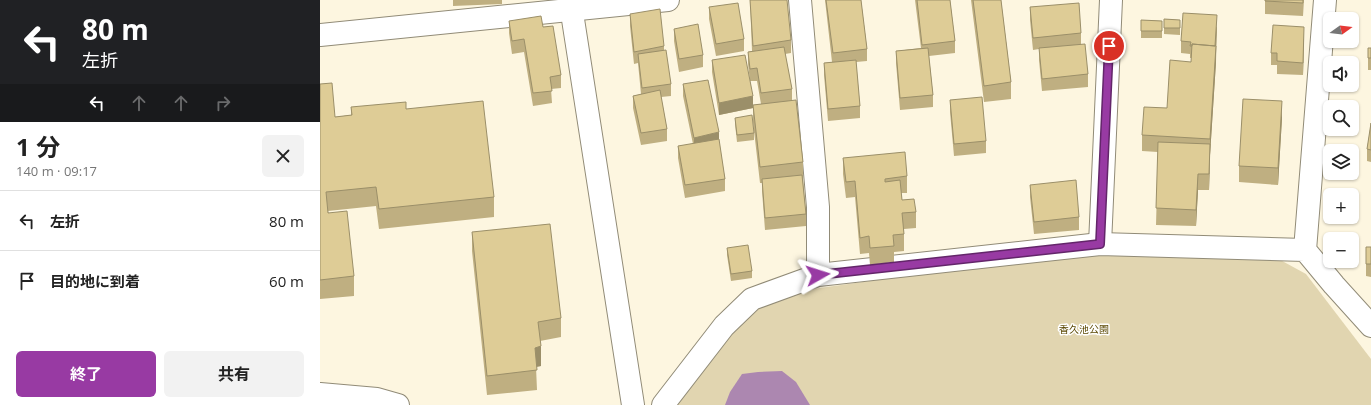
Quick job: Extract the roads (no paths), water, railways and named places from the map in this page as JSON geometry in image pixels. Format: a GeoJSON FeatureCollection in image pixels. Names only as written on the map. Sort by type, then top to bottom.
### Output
{"type":"FeatureCollection","features":[{"type":"Feature","properties":{"kind":"street"},"geometry":{"type":"LineString","coordinates":[[320,35],[570,5],[668,0]]}},
{"type":"Feature","properties":{"kind":"street"},"geometry":{"type":"LineString","coordinates":[[800,0],[818,207],[818,275]]}},
{"type":"Feature","properties":{"kind":"street"},"geometry":{"type":"LineString","coordinates":[[1100,244],[1111,0]]}},
{"type":"Feature","properties":{"kind":"street"},"geometry":{"type":"LineString","coordinates":[[1324,0],[1305,250],[1371,326]]}},
{"type":"Feature","properties":{"kind":"street"},"geometry":{"type":"LineString","coordinates":[[570,5],[633,405]]}},
{"type":"Feature","properties":{"kind":"street"},"geometry":{"type":"LineString","coordinates":[[663,405],[724,326],[752,299],[818,275],[1100,244],[1305,250]]}},
{"type":"Feature","properties":{"kind":"street"},"geometry":{"type":"LineString","coordinates":[[320,394],[377,399],[398,405]]}},
{"type":"Feature","properties":{"kind":"park label","name":"香久池公園"},"geometry":{"type":"Point","coordinates":[1084,329]}}]}
